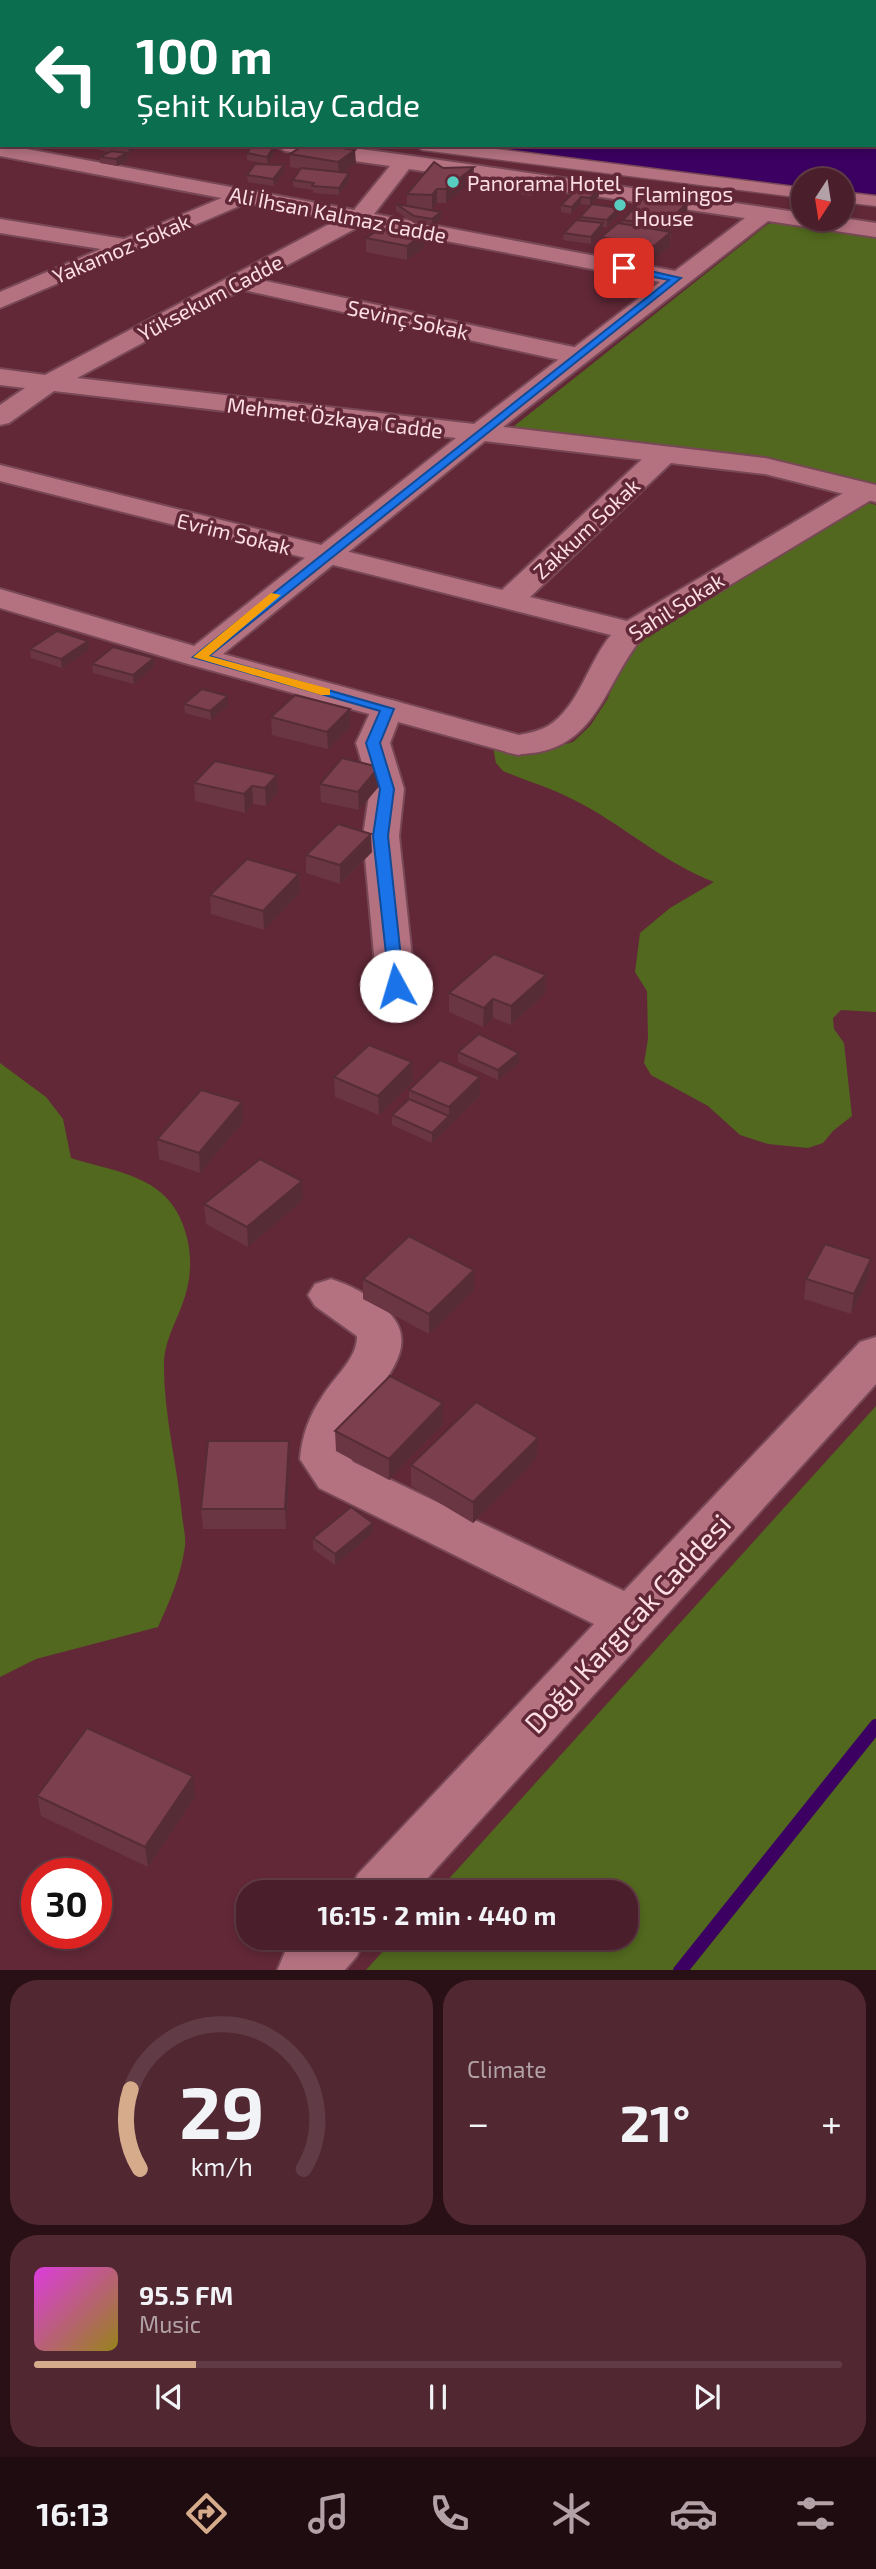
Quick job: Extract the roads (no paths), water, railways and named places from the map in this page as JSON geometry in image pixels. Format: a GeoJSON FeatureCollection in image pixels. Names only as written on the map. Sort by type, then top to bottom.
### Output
{"type":"FeatureCollection","features":[{"type":"Feature","properties":{"kind":"street"},"geometry":{"type":"LineString","coordinates":[[317,147],[414,153],[791,192]]}},
{"type":"Feature","properties":{"kind":"street","name":"Ali İhsan Kalmaz Cadde"},"geometry":{"type":"LineString","coordinates":[[2,153],[243,195],[677,278]]}},
{"type":"Feature","properties":{"kind":"street"},"geometry":{"type":"LineString","coordinates":[[414,153],[761,216],[876,230]]}},
{"type":"Feature","properties":{"kind":"street","name":"Yüksekum Cadde"},"geometry":{"type":"LineString","coordinates":[[0,417],[48,383],[360,218],[414,153]]}},
{"type":"Feature","properties":{"kind":"street","name":"Yakamoz Sokak"},"geometry":{"type":"LineString","coordinates":[[0,301],[243,195]]}},
{"type":"Feature","properties":{"kind":"street"},"geometry":{"type":"LineString","coordinates":[[854,198],[876,201]]}},
{"type":"Feature","properties":{"kind":"street"},"geometry":{"type":"LineString","coordinates":[[199,657],[479,433],[761,216]]}},
{"type":"Feature","properties":{"kind":"street"},"geometry":{"type":"LineString","coordinates":[[0,226],[124,246]]}},
{"type":"Feature","properties":{"kind":"street","name":"Sevinç Sokak"},"geometry":{"type":"LineString","coordinates":[[238,282],[578,356]]}},
{"type":"Feature","properties":{"kind":"street","name":"Mehmet Özkaya Cadde"},"geometry":{"type":"LineString","coordinates":[[0,377],[777,468],[872,492]]}},
{"type":"Feature","properties":{"kind":"street","name":"Zakkum Sokak"},"geometry":{"type":"LineString","coordinates":[[508,601],[663,454]]}},
{"type":"Feature","properties":{"kind":"street","name":"Evrim Sokak"},"geometry":{"type":"LineString","coordinates":[[0,473],[631,631]]}},
{"type":"Feature","properties":{"kind":"street","name":"Sahil Sokak"},"geometry":{"type":"LineString","coordinates":[[387,709],[518,745],[540,744],[567,730],[577,718],[618,643],[631,631],[872,492]]}},
{"type":"Feature","properties":{"kind":"street"},"geometry":{"type":"LineString","coordinates":[[0,598],[387,709],[373,743],[387,789],[381,836],[396,986]]}},
{"type":"Feature","properties":{"kind":"street"},"geometry":{"type":"LineString","coordinates":[[331,1295],[363,1312],[378,1331],[381,1346],[370,1369],[338,1408],[325,1438],[324,1459],[336,1475],[631,1618]]}},
{"type":"Feature","properties":{"kind":"street","name":"Doğu Kargıcak Caddesi"},"geometry":{"type":"LineString","coordinates":[[389,1880],[876,1354]]}},
{"type":"Feature","properties":{"kind":"street"},"geometry":{"type":"LineString","coordinates":[[306,1970],[324,1950]]}},
{"type":"Feature","properties":{"kind":"waterway"},"geometry":{"type":"LineString","coordinates":[[681,1970],[876,1726]]}},
{"type":"Feature","properties":{"kind":"place","name":"Panorama Hotel"},"geometry":{"type":"Point","coordinates":[453,182]}},
{"type":"Feature","properties":{"kind":"place","name":"Flamingos House"},"geometry":{"type":"Point","coordinates":[620,205]}}]}
